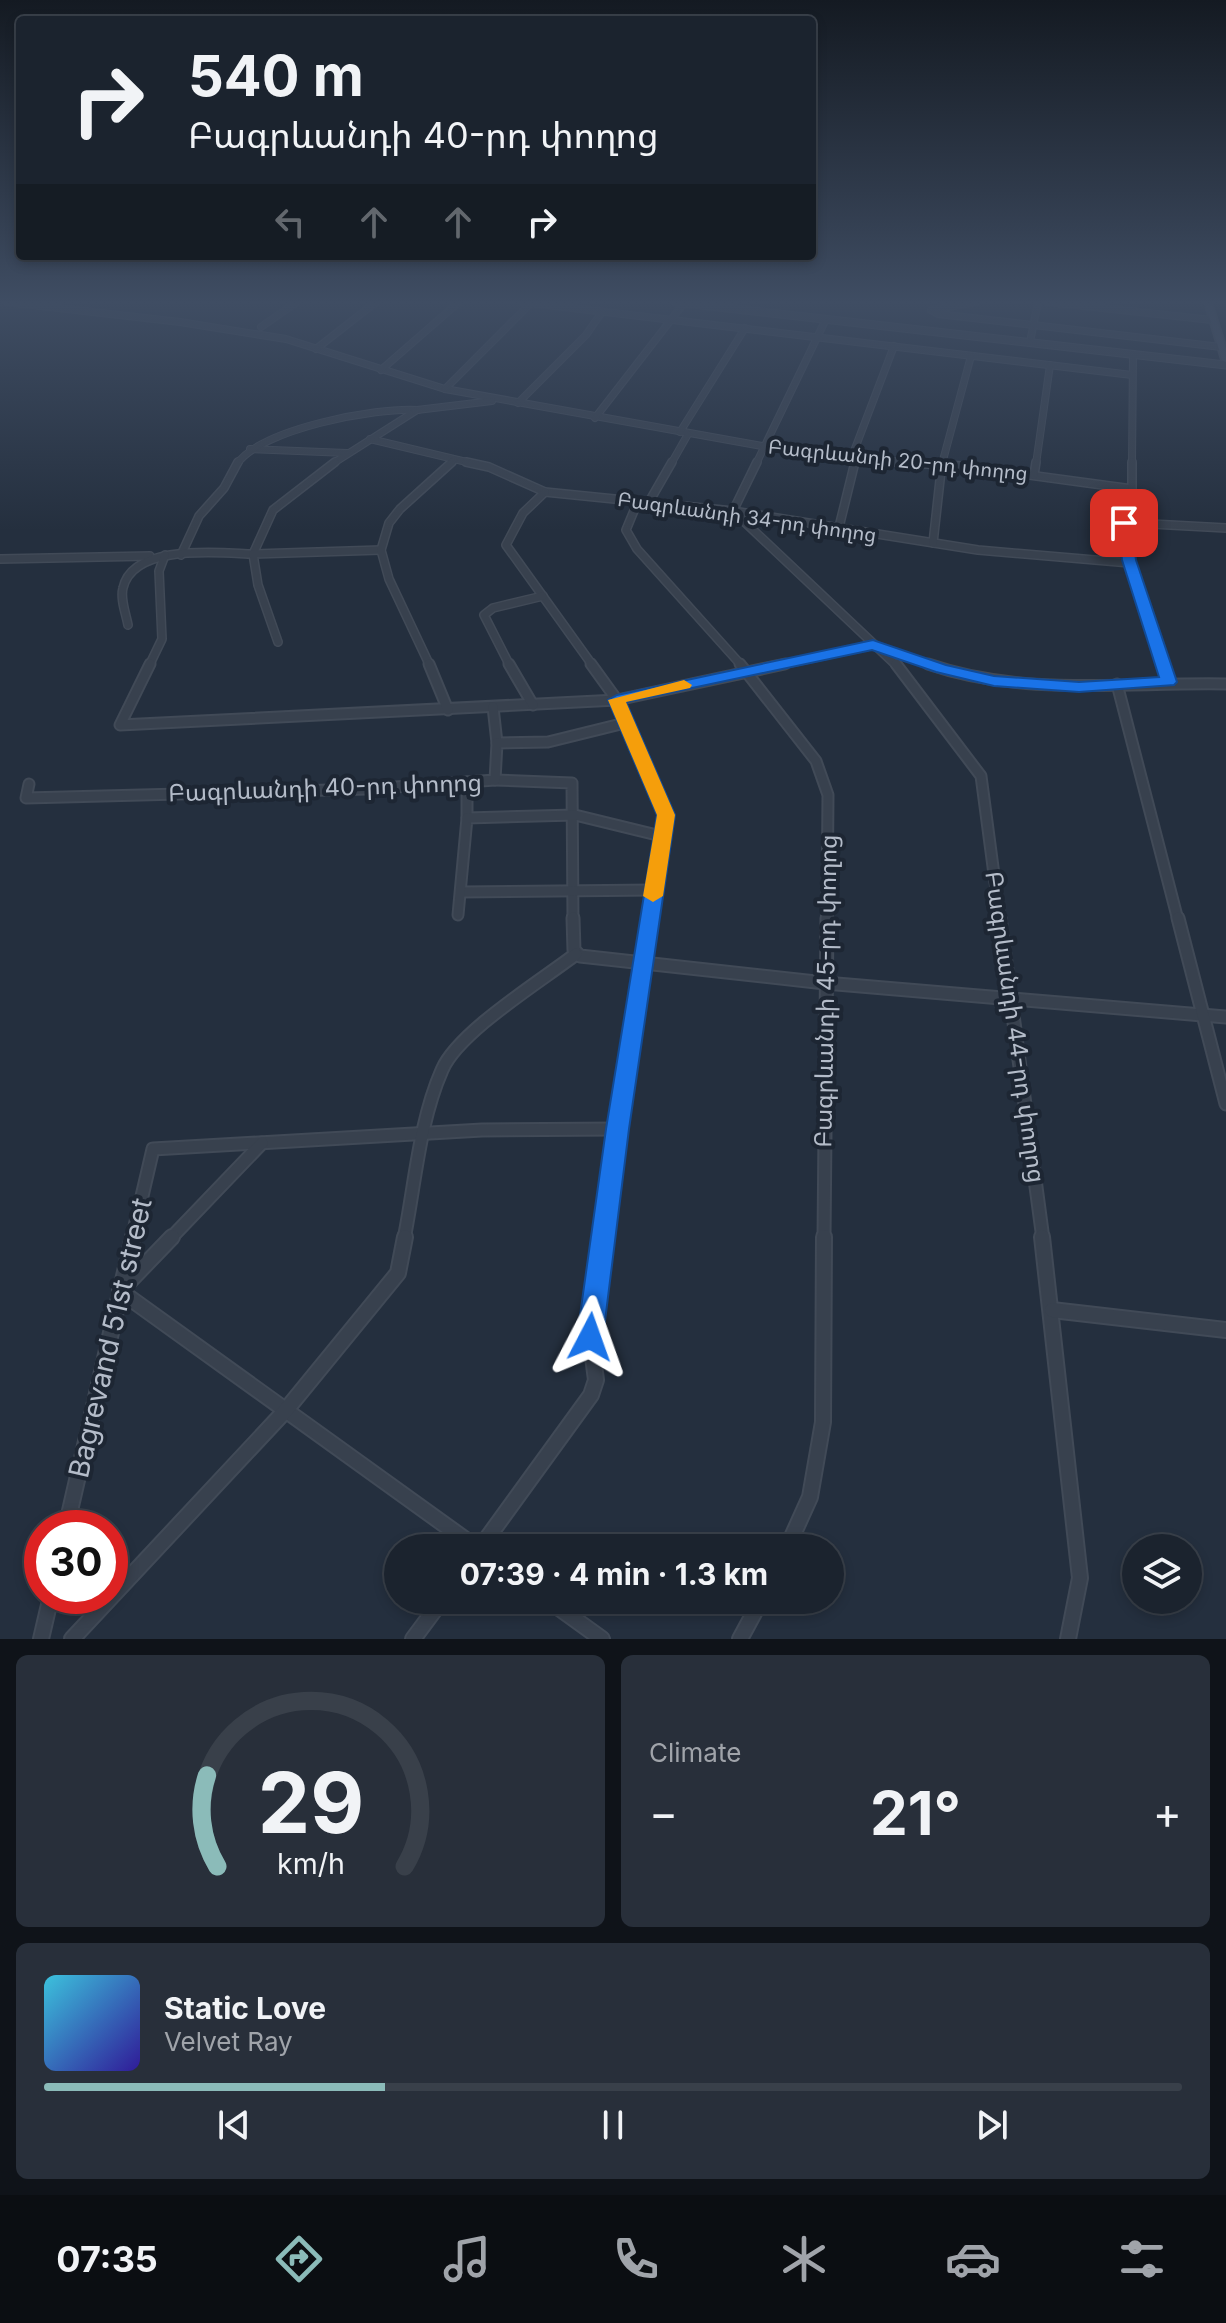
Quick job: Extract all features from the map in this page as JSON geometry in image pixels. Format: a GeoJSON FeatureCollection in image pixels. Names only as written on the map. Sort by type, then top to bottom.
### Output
{"type":"FeatureCollection","features":[{"type":"Feature","properties":{"kind":"street","name":"Բագրևանդի 20-րդ փողոց"},"geometry":{"type":"LineString","coordinates":[[410,378],[500,400],[762,446],[851,459],[1034,475],[1132,489]]}},
{"type":"Feature","properties":{"kind":"street"},"geometry":{"type":"LineString","coordinates":[[445,389],[456,378]]}},
{"type":"Feature","properties":{"kind":"street"},"geometry":{"type":"LineString","coordinates":[[518,403],[543,378]]}},
{"type":"Feature","properties":{"kind":"street"},"geometry":{"type":"LineString","coordinates":[[595,418],[626,378]]}},
{"type":"Feature","properties":{"kind":"street"},"geometry":{"type":"LineString","coordinates":[[644,502],[716,378]]}},
{"type":"Feature","properties":{"kind":"street"},"geometry":{"type":"LineString","coordinates":[[733,511],[795,378]]}},
{"type":"Feature","properties":{"kind":"street"},"geometry":{"type":"LineString","coordinates":[[839,527],[855,461],[851,459],[882,378]]}},
{"type":"Feature","properties":{"kind":"street"},"geometry":{"type":"LineString","coordinates":[[933,543],[941,467],[965,378]]}},
{"type":"Feature","properties":{"kind":"street"},"geometry":{"type":"LineString","coordinates":[[1034,475],[1048,378]]}},
{"type":"Feature","properties":{"kind":"street"},"geometry":{"type":"LineString","coordinates":[[1132,378],[1133,523]]}},
{"type":"Feature","properties":{"kind":"street"},"geometry":{"type":"LineString","coordinates":[[181,555],[199,516],[224,488],[239,460],[250,450],[277,436],[346,416],[399,407],[418,410],[500,400]]}},
{"type":"Feature","properties":{"kind":"street"},"geometry":{"type":"LineString","coordinates":[[278,642],[258,585],[253,554],[273,510],[347,453],[418,410]]}},
{"type":"Feature","properties":{"kind":"street","name":"Բագրևանդի 34-րդ փողոց"},"geometry":{"type":"LineString","coordinates":[[370,439],[489,467],[545,492],[733,511],[1024,555],[1130,563]]}},
{"type":"Feature","properties":{"kind":"street"},"geometry":{"type":"LineString","coordinates":[[250,450],[347,453]]}},
{"type":"Feature","properties":{"kind":"street"},"geometry":{"type":"LineString","coordinates":[[448,710],[406,609],[389,579],[381,550],[389,523],[400,509],[454,460]]}},
{"type":"Feature","properties":{"kind":"street"},"geometry":{"type":"LineString","coordinates":[[488,1534],[591,1395],[596,1380],[589,1326],[666,815],[617,700],[506,540],[523,513],[545,492]]}},
{"type":"Feature","properties":{"kind":"street","name":"Բագրևանդի 45-րդ փողոց"},"geometry":{"type":"LineString","coordinates":[[644,502],[626,530],[637,549],[746,671],[816,761],[828,795],[823,1422],[810,1497],[793,1534]]}},
{"type":"Feature","properties":{"kind":"street","name":"Բագրևանդի 44-րդ փողոց"},"geometry":{"type":"LineString","coordinates":[[733,511],[894,662],[981,776],[1052,1310],[1080,1578],[1068,1639]]}},
{"type":"Feature","properties":{"kind":"street"},"geometry":{"type":"LineString","coordinates":[[1169,682],[1130,563],[1124,523],[1226,529]]}},
{"type":"Feature","properties":{"kind":"street"},"geometry":{"type":"LineString","coordinates":[[0,559],[381,550]]}},
{"type":"Feature","properties":{"kind":"street"},"geometry":{"type":"LineString","coordinates":[[165,555],[159,571],[162,639],[120,725],[617,700],[873,645],[942,669],[994,681],[1079,687],[1169,682],[1226,684]]}},
{"type":"Feature","properties":{"kind":"street"},"geometry":{"type":"LineString","coordinates":[[128,625],[123,588],[128,577],[154,556]]}},
{"type":"Feature","properties":{"kind":"street"},"geometry":{"type":"LineString","coordinates":[[533,705],[488,629],[484,615],[493,608],[543,596]]}},
{"type":"Feature","properties":{"kind":"street"},"geometry":{"type":"LineString","coordinates":[[1117,684],[1226,1104]]}},
{"type":"Feature","properties":{"kind":"street"},"geometry":{"type":"LineString","coordinates":[[493,707],[497,743]]}},
{"type":"Feature","properties":{"kind":"street","name":"Բագրևանդի 40-րդ փողոց"},"geometry":{"type":"LineString","coordinates":[[29,784],[26,798],[367,789],[495,780],[497,743],[548,742],[625,723]]}},
{"type":"Feature","properties":{"kind":"street"},"geometry":{"type":"LineString","coordinates":[[495,780],[572,783],[575,815],[572,932],[576,954]]}},
{"type":"Feature","properties":{"kind":"street"},"geometry":{"type":"LineString","coordinates":[[458,915],[467,818],[467,782]]}},
{"type":"Feature","properties":{"kind":"street"},"geometry":{"type":"LineString","coordinates":[[467,818],[575,815],[661,836]]}},
{"type":"Feature","properties":{"kind":"street"},"geometry":{"type":"LineString","coordinates":[[461,892],[574,888],[654,890]]}},
{"type":"Feature","properties":{"kind":"street"},"geometry":{"type":"LineString","coordinates":[[72,1639],[286,1410],[398,1273],[424,1134],[442,1069],[451,1053],[576,954],[825,983],[1226,1017]]}},
{"type":"Feature","properties":{"kind":"street"},"geometry":{"type":"LineString","coordinates":[[459,1534],[120,1291],[262,1143],[424,1134],[617,1129]]}},
{"type":"Feature","properties":{"kind":"street","name":"Bagrevand 51st street"},"geometry":{"type":"LineString","coordinates":[[70,1510],[153,1149],[262,1143]]}},
{"type":"Feature","properties":{"kind":"street"},"geometry":{"type":"LineString","coordinates":[[1052,1310],[1226,1330]]}},
{"type":"Feature","properties":{"kind":"street"},"geometry":{"type":"LineString","coordinates":[[41,1639],[47,1614]]}},
{"type":"Feature","properties":{"kind":"street"},"geometry":{"type":"LineString","coordinates":[[413,1639],[432,1614]]}},
{"type":"Feature","properties":{"kind":"street"},"geometry":{"type":"LineString","coordinates":[[567,1614],[602,1639]]}},
{"type":"Feature","properties":{"kind":"street"},"geometry":{"type":"LineString","coordinates":[[740,1639],[753,1614]]}},
{"type":"Feature","properties":{"kind":"slow traffic"},"geometry":{"type":"LineString","coordinates":[[653,896],[666,815],[617,700],[684,685]]}},
{"type":"Feature","properties":{"kind":"route"},"geometry":{"type":"LineString","coordinates":[[590,1337],[589,1326],[617,1129],[666,815],[617,700],[873,645],[942,669],[994,681],[1079,687],[1169,682],[1129,560],[1124,523]]}}]}
